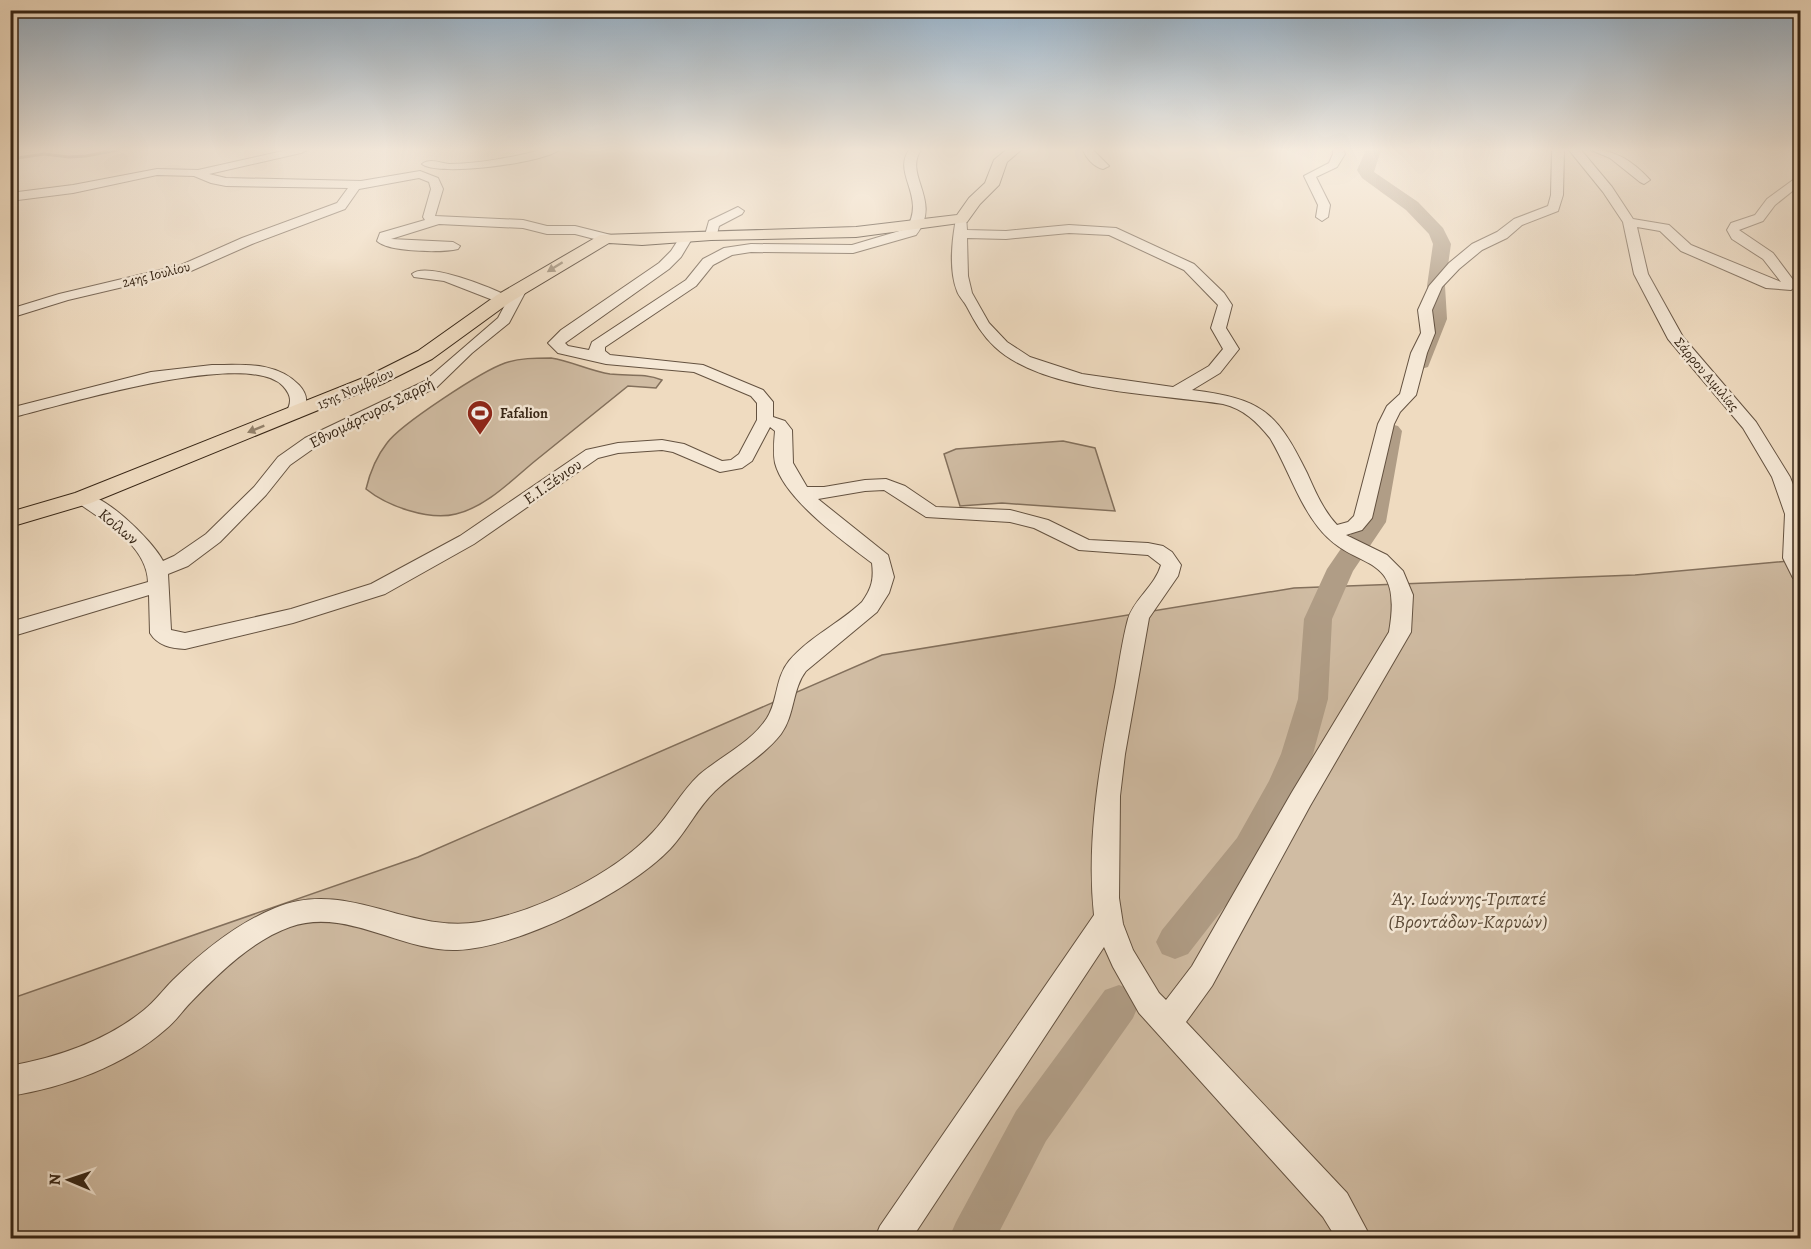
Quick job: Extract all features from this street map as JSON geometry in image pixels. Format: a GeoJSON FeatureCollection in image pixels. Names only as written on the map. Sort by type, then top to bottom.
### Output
{"type":"FeatureCollection","features":[{"type":"Feature","properties":{"kind":"main road"},"geometry":{"type":"LineString","coordinates":[[606,238],[642,240],[711,235],[856,232],[916,226],[961,227],[970,208]]}},
{"type":"Feature","properties":{"kind":"main road","name":"15ης Νομβρίου"},"geometry":{"type":"LineString","coordinates":[[83,498],[375,380],[417,359],[511,294],[606,238]]}},
{"type":"Feature","properties":{"kind":"main road","name":"Κοίλων"},"geometry":{"type":"LineString","coordinates":[[10,520],[83,498]]}},
{"type":"Feature","properties":{"kind":"street","name":"24ης Ιουλίου"},"geometry":{"type":"LineString","coordinates":[[10,314],[64,297],[186,268],[247,241],[335,208]]}},
{"type":"Feature","properties":{"kind":"street"},"geometry":{"type":"LineString","coordinates":[[431,208],[429,217],[436,221]]}},
{"type":"Feature","properties":{"kind":"street"},"geometry":{"type":"LineString","coordinates":[[601,357],[596,347],[605,338],[691,283],[708,262],[729,251],[751,248],[853,249],[904,234],[916,226],[918,208]]}},
{"type":"Feature","properties":{"kind":"street"},"geometry":{"type":"LineString","coordinates":[[1322,217],[1324,208]]}},
{"type":"Feature","properties":{"kind":"street"},"geometry":{"type":"LineString","coordinates":[[1346,541],[1363,518],[1382,437],[1393,410],[1408,394],[1419,353],[1428,333],[1425,312],[1436,286],[1454,266],[1477,247],[1502,235],[1518,222],[1553,208]]}},
{"type":"Feature","properties":{"kind":"street","name":"Σάρρου Αιμιλίας"},"geometry":{"type":"LineString","coordinates":[[1620,208],[1629,222],[1641,274],[1676,339],[1750,426],[1781,477],[1794,514],[1793,558],[1800,573]]}},
{"type":"Feature","properties":{"kind":"street"},"geometry":{"type":"LineString","coordinates":[[1629,222],[1665,228],[1686,248],[1704,257],[1771,285],[1786,288],[1790,285],[1768,256],[1737,236],[1734,230],[1736,226],[1759,219],[1767,208]]}},
{"type":"Feature","properties":{"kind":"street"},"geometry":{"type":"LineString","coordinates":[[711,235],[713,225],[738,211]]}},
{"type":"Feature","properties":{"kind":"street"},"geometry":{"type":"LineString","coordinates":[[453,246],[392,245],[385,243],[383,238],[392,233],[436,221],[523,224],[547,230],[575,230],[606,238]]}},
{"type":"Feature","properties":{"kind":"street"},"geometry":{"type":"LineString","coordinates":[[1158,1013],[1202,976],[1300,799],[1400,632],[1404,591],[1389,568],[1376,556],[1346,541],[1310,500],[1282,445],[1258,414],[1235,402],[1090,381],[1064,375],[1024,360],[998,341],[984,327],[974,305],[964,292],[961,227],[991,235],[1069,229],[1106,230],[1188,267],[1223,301],[1225,307],[1218,321],[1218,329],[1231,348],[1228,356],[1215,369],[1176,392]]}},
{"type":"Feature","properties":{"kind":"street"},"geometry":{"type":"LineString","coordinates":[[10,1081],[70,1068],[87,1061],[138,1031],[157,1018],[182,991],[245,937],[290,915],[322,909],[350,913],[400,929],[455,938],[477,935],[529,919],[551,909],[600,886],[631,865],[661,840],[699,791],[765,737],[776,725],[793,670],[816,648],[857,619],[882,590],[885,576],[881,560],[835,524],[803,492],[785,467],[782,427],[765,420],[765,402],[757,393],[701,370],[601,357],[562,350],[556,344],[566,333],[664,266],[676,254],[687,237]]}},
{"type":"Feature","properties":{"kind":"street"},"geometry":{"type":"LineString","coordinates":[[419,274],[446,277],[511,294]]}},
{"type":"Feature","properties":{"kind":"street","name":"Εθνομάρτυρος Σαρρή"},"geometry":{"type":"LineString","coordinates":[[10,630],[157,578],[230,523],[284,462],[296,452],[336,428],[416,393],[439,378],[467,350],[504,320],[511,294]]}},
{"type":"Feature","properties":{"kind":"street"},"geometry":{"type":"LineString","coordinates":[[10,413],[151,377],[239,369],[262,370],[284,378],[298,393],[299,405],[293,414]]}},
{"type":"Feature","properties":{"kind":"street","name":"Ε.Ι.Ξένιου"},"geometry":{"type":"LineString","coordinates":[[161,633],[171,640],[196,640],[293,616],[378,589],[467,540],[592,454],[632,446],[662,445],[678,448],[714,465],[731,466],[746,457],[765,420]]}},
{"type":"Feature","properties":{"kind":"street"},"geometry":{"type":"LineString","coordinates":[[803,492],[821,494],[869,485],[884,485],[900,490],[933,513],[1018,517],[1041,524],[1086,546],[1149,549],[1158,551],[1168,559],[1171,565],[1168,576],[1139,617],[1113,754],[1108,796],[1110,927],[1158,1013],[1335,1205],[1354,1239]]}},
{"type":"Feature","properties":{"kind":"street","name":"Κοίλων"},"geometry":{"type":"LineString","coordinates":[[83,498],[120,524],[148,551],[157,578],[161,633]]}},
{"type":"Feature","properties":{"kind":"street"},"geometry":{"type":"LineString","coordinates":[[892,1239],[1110,927]]}},
{"type":"Feature","properties":{"kind":"green space","name":"Fafalion"},"geometry":{"type":"Polygon","coordinates":[[[551,358],[603,373],[662,380],[656,388],[628,386],[498,492],[467,510],[445,516],[421,514],[385,501],[366,489],[374,465],[387,443],[424,411],[479,376],[505,363],[522,359],[551,358]]]}},
{"type":"Feature","properties":{"kind":"green space"},"geometry":{"type":"Polygon","coordinates":[[[1063,441],[1095,448],[1115,511],[1002,503],[960,506],[944,454],[956,449],[1063,441]]]}},
{"type":"Feature","properties":{"kind":"green space","name":"Άγ. Ιωάννης-Τριπατέ (Βροντάδων-Καρυών)"},"geometry":{"type":"Polygon","coordinates":[[[1800,560],[1800,1238],[11,1238],[10,999],[418,857],[882,655],[1294,588],[1635,575],[1800,560]]]}},
{"type":"Feature","properties":{"kind":"waterway"},"geometry":{"type":"LineString","coordinates":[[1414,208],[1437,232],[1442,244],[1436,286],[1437,319],[1421,363]]}},
{"type":"Feature","properties":{"kind":"waterway"},"geometry":{"type":"LineString","coordinates":[[1175,942],[1249,849],[1284,785],[1297,754],[1313,699],[1318,619],[1340,569],[1373,522],[1390,431]]}},
{"type":"Feature","properties":{"kind":"waterway"},"geometry":{"type":"LineString","coordinates":[[972,1238],[1031,1126],[1119,1004]]}},
{"type":"Feature","properties":{"kind":"place","name":"Fafalion"},"geometry":{"type":"Point","coordinates":[480,436]}}]}
